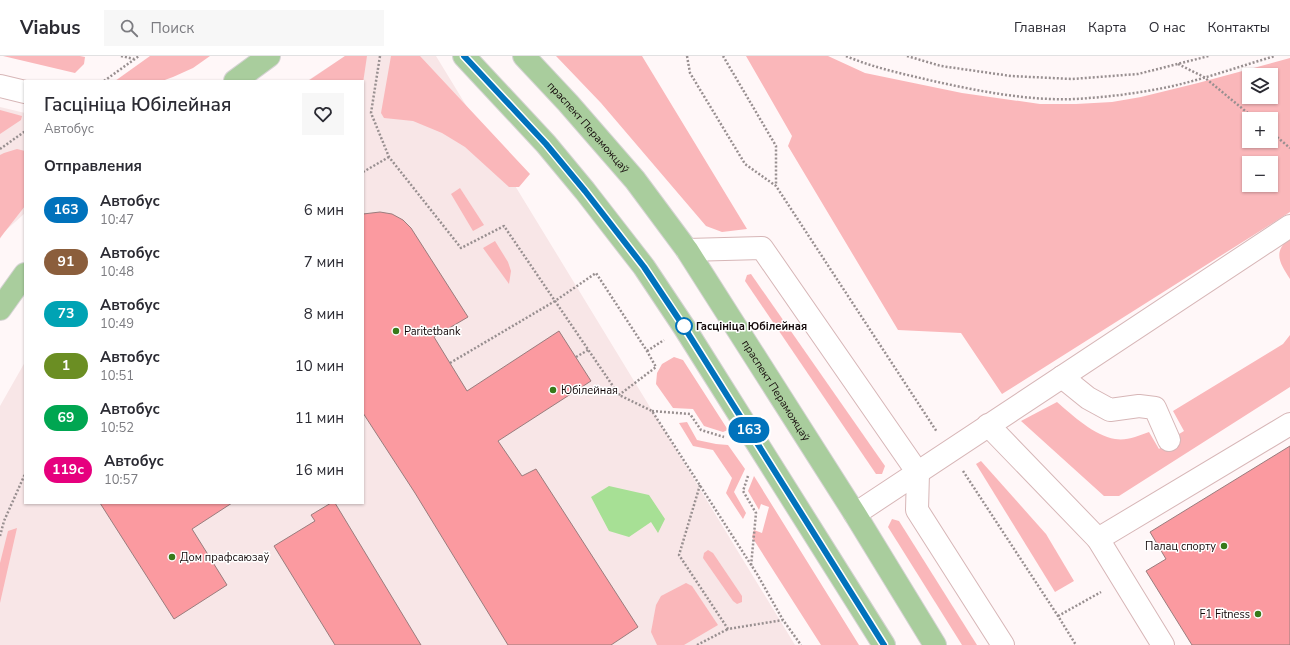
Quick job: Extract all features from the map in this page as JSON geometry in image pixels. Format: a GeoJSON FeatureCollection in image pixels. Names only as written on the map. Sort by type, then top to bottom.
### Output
{"type":"FeatureCollection","features":[{"type":"Feature","properties":{"kind":"main road"},"geometry":{"type":"LineString","coordinates":[[236,80],[269,56]]}},
{"type":"Feature","properties":{"kind":"main road"},"geometry":{"type":"LineString","coordinates":[[464,56],[546,144],[585,191],[644,267],[684,327],[884,645]]}},
{"type":"Feature","properties":{"kind":"main road","name":"праспект Пераможцаў"},"geometry":{"type":"LineString","coordinates":[[524,56],[568,103],[635,180],[687,250],[855,514],[935,645]]}},
{"type":"Feature","properties":{"kind":"main road"},"geometry":{"type":"LineString","coordinates":[[0,309],[24,275]]}},
{"type":"Feature","properties":{"kind":"lane"},"geometry":{"type":"LineString","coordinates":[[0,86],[24,92]]}},
{"type":"Feature","properties":{"kind":"lane"},"geometry":{"type":"LineString","coordinates":[[855,514],[1290,226]]}},
{"type":"Feature","properties":{"kind":"lane"},"geometry":{"type":"LineString","coordinates":[[687,250],[762,248],[918,473],[917,510],[1003,645]]}},
{"type":"Feature","properties":{"kind":"lane"},"geometry":{"type":"LineString","coordinates":[[1062,377],[1088,398],[1110,410],[1139,406],[1155,408],[1168,440]]}},
{"type":"Feature","properties":{"kind":"lane"},"geometry":{"type":"LineString","coordinates":[[1098,539],[1290,424]]}},
{"type":"Feature","properties":{"kind":"lane"},"geometry":{"type":"LineString","coordinates":[[988,425],[1098,539],[1163,645]]}},
{"type":"Feature","properties":{"kind":"path"},"geometry":{"type":"LineString","coordinates":[[121,56],[135,59]]}},
{"type":"Feature","properties":{"kind":"path"},"geometry":{"type":"LineString","coordinates":[[105,80],[139,56]]}},
{"type":"Feature","properties":{"kind":"path"},"geometry":{"type":"LineString","coordinates":[[380,56],[371,113],[389,157],[461,248],[504,226],[619,395],[652,411],[690,414],[701,430],[730,438]]}},
{"type":"Feature","properties":{"kind":"path"},"geometry":{"type":"LineString","coordinates":[[687,56],[690,74],[745,164],[776,186],[1076,645]]}},
{"type":"Feature","properties":{"kind":"path"},"geometry":{"type":"LineString","coordinates":[[723,56],[776,146],[776,186]]}},
{"type":"Feature","properties":{"kind":"path"},"geometry":{"type":"LineString","coordinates":[[846,56],[886,70],[957,86],[1004,94],[1048,99],[1088,98],[1173,86],[1275,56]]}},
{"type":"Feature","properties":{"kind":"path"},"geometry":{"type":"LineString","coordinates":[[907,56],[941,66],[1010,76],[1072,79],[1138,74],[1209,56]]}},
{"type":"Feature","properties":{"kind":"path"},"geometry":{"type":"LineString","coordinates":[[1178,64],[1204,77],[1246,112]]}},
{"type":"Feature","properties":{"kind":"path"},"geometry":{"type":"LineString","coordinates":[[0,149],[24,133]]}},
{"type":"Feature","properties":{"kind":"path"},"geometry":{"type":"LineString","coordinates":[[1278,138],[1290,148]]}},
{"type":"Feature","properties":{"kind":"path"},"geometry":{"type":"LineString","coordinates":[[364,171],[389,157]]}},
{"type":"Feature","properties":{"kind":"path"},"geometry":{"type":"LineString","coordinates":[[450,364],[555,301],[596,273],[656,367],[619,395]]}},
{"type":"Feature","properties":{"kind":"path"},"geometry":{"type":"LineString","coordinates":[[576,357],[588,350]]}},
{"type":"Feature","properties":{"kind":"path"},"geometry":{"type":"LineString","coordinates":[[652,411],[751,567],[757,574],[783,620],[801,645]]}},
{"type":"Feature","properties":{"kind":"path"},"geometry":{"type":"LineString","coordinates":[[751,469],[743,492],[756,513],[751,567]]}},
{"type":"Feature","properties":{"kind":"path"},"geometry":{"type":"LineString","coordinates":[[0,536],[4,521],[24,476]]}},
{"type":"Feature","properties":{"kind":"path"},"geometry":{"type":"LineString","coordinates":[[700,485],[679,555],[728,629]]}},
{"type":"Feature","properties":{"kind":"path"},"geometry":{"type":"LineString","coordinates":[[1058,616],[1123,579]]}},
{"type":"Feature","properties":{"kind":"path"},"geometry":{"type":"LineString","coordinates":[[697,645],[728,629],[783,620]]}},
{"type":"Feature","properties":{"kind":"shaded area"},"geometry":{"type":"Polygon","coordinates":[[[3,56],[85,57],[84,64],[75,73],[3,56]]]}},
{"type":"Feature","properties":{"kind":"shaded area"},"geometry":{"type":"Polygon","coordinates":[[[150,56],[210,56],[193,68],[165,80],[116,80],[150,56]]]}},
{"type":"Feature","properties":{"kind":"shaded area"},"geometry":{"type":"Polygon","coordinates":[[[345,56],[436,56],[795,645],[0,645],[0,406],[24,364],[24,504],[364,504],[364,80],[309,80],[345,56]]]}},
{"type":"Feature","properties":{"kind":"shaded area"},"geometry":{"type":"Polygon","coordinates":[[[345,56],[367,56],[363,80],[309,80],[345,56]]]}},
{"type":"Feature","properties":{"kind":"shaded area"},"geometry":{"type":"Polygon","coordinates":[[[391,56],[420,56],[530,174],[519,187],[509,187],[465,147],[442,133],[413,121],[384,118],[381,113],[391,56]]]}},
{"type":"Feature","properties":{"kind":"shaded area"},"geometry":{"type":"Polygon","coordinates":[[[556,56],[642,56],[747,229],[722,232],[706,226],[601,103],[556,56]]]}},
{"type":"Feature","properties":{"kind":"shaded area"},"geometry":{"type":"Polygon","coordinates":[[[746,56],[828,56],[865,73],[962,93],[1040,104],[1112,102],[1141,97],[1242,71],[1242,104],[1278,104],[1278,68],[1253,68],[1290,58],[1290,212],[1002,394],[961,333],[898,330],[788,146],[792,136],[746,56]]]}},
{"type":"Feature","properties":{"kind":"shaded area"},"geometry":{"type":"Polygon","coordinates":[[[0,107],[24,113],[24,214],[4,232],[0,239],[0,107]]]}},
{"type":"Feature","properties":{"kind":"shaded area"},"geometry":{"type":"Polygon","coordinates":[[[0,110],[22,116],[21,120],[0,134],[0,110]]]}},
{"type":"Feature","properties":{"kind":"shaded area"},"geometry":{"type":"Polygon","coordinates":[[[17,149],[24,151],[24,207],[0,238],[0,155],[17,149]]]}},
{"type":"Feature","properties":{"kind":"shaded area"},"geometry":{"type":"Polygon","coordinates":[[[460,188],[484,225],[473,231],[451,194],[460,188]]]}},
{"type":"Feature","properties":{"kind":"shaded area"},"geometry":{"type":"Polygon","coordinates":[[[1290,238],[1290,279],[1283,268],[1279,253],[1284,243],[1290,238]]]}},
{"type":"Feature","properties":{"kind":"shaded area"},"geometry":{"type":"Polygon","coordinates":[[[495,241],[508,262],[511,271],[509,284],[483,248],[495,241]]]}},
{"type":"Feature","properties":{"kind":"shaded area"},"geometry":{"type":"Polygon","coordinates":[[[751,274],[885,466],[882,474],[876,474],[745,281],[747,275],[751,274]]]}},
{"type":"Feature","properties":{"kind":"shaded area"},"geometry":{"type":"Polygon","coordinates":[[[1290,335],[1290,387],[1119,496],[1104,496],[1021,421],[1057,402],[1084,424],[1107,437],[1124,439],[1149,432],[1159,449],[1169,440],[1184,431],[1173,411],[1283,344],[1290,335]]]}},
{"type":"Feature","properties":{"kind":"shaded area"},"geometry":{"type":"Polygon","coordinates":[[[674,357],[683,360],[728,430],[723,432],[704,426],[693,409],[673,408],[656,384],[657,373],[662,364],[674,357]]]}},
{"type":"Feature","properties":{"kind":"shaded area"},"geometry":{"type":"Polygon","coordinates":[[[687,422],[697,440],[728,445],[745,469],[734,492],[746,513],[743,519],[726,493],[732,478],[713,450],[693,446],[679,423],[687,422]]]}},
{"type":"Feature","properties":{"kind":"shaded area"},"geometry":{"type":"Polygon","coordinates":[[[981,461],[1046,534],[1074,581],[1055,592],[976,464],[981,461]]]}},
{"type":"Feature","properties":{"kind":"shaded area"},"geometry":{"type":"Polygon","coordinates":[[[754,476],[859,645],[821,645],[752,537],[754,530],[762,533],[769,507],[761,504],[759,510],[748,491],[754,476]]]}},
{"type":"Feature","properties":{"kind":"shaded area"},"geometry":{"type":"Polygon","coordinates":[[[609,486],[649,495],[665,519],[658,533],[651,522],[629,537],[609,531],[591,497],[609,486]]]}},
{"type":"Feature","properties":{"kind":"shaded area"},"geometry":{"type":"Polygon","coordinates":[[[892,519],[899,521],[977,645],[962,645],[888,527],[892,519]]]}},
{"type":"Feature","properties":{"kind":"shaded area"},"geometry":{"type":"Polygon","coordinates":[[[17,528],[0,603],[0,563],[8,531],[17,528]]]}},
{"type":"Feature","properties":{"kind":"shaded area"},"geometry":{"type":"Polygon","coordinates":[[[708,550],[713,553],[742,596],[742,602],[737,604],[733,601],[703,558],[704,553],[708,550]]]}},
{"type":"Feature","properties":{"kind":"shaded area"},"geometry":{"type":"Polygon","coordinates":[[[686,583],[692,586],[718,625],[684,645],[657,645],[651,632],[656,605],[661,596],[686,583]]]}},
{"type":"Feature","properties":{"kind":"building"},"geometry":{"type":"Polygon","coordinates":[[[380,212],[392,214],[403,220],[411,228],[468,317],[434,337],[467,391],[559,331],[591,381],[498,441],[522,476],[536,469],[638,627],[611,645],[508,645],[415,493],[364,415],[364,214],[380,212]]]}},
{"type":"Feature","properties":{"kind":"building","name":"Палац спорту"},"geometry":{"type":"Polygon","coordinates":[[[1290,446],[1290,645],[1192,645],[1146,571],[1166,559],[1150,532],[1290,446]]]}},
{"type":"Feature","properties":{"kind":"building","name":"Дом прафсаюзаў"},"geometry":{"type":"Polygon","coordinates":[[[101,504],[230,504],[192,529],[227,585],[174,619],[101,504]]]}},
{"type":"Feature","properties":{"kind":"building"},"geometry":{"type":"Polygon","coordinates":[[[329,504],[336,504],[421,645],[335,645],[274,546],[315,521],[311,515],[329,504]]]}},
{"type":"Feature","properties":{"kind":"bus line","name":"163"},"geometry":{"type":"LineString","coordinates":[[464,56],[546,144],[585,191],[644,267],[684,327],[884,645]]}},
{"type":"Feature","properties":{"kind":"place","name":"Гасцініца Юбілейная"},"geometry":{"type":"Point","coordinates":[684,326]}},
{"type":"Feature","properties":{"kind":"place","name":"Paritetbank"},"geometry":{"type":"Point","coordinates":[396,331]}},
{"type":"Feature","properties":{"kind":"place","name":"Юбілейная"},"geometry":{"type":"Point","coordinates":[553,390]}},
{"type":"Feature","properties":{"kind":"place","name":"Палац спорту"},"geometry":{"type":"Point","coordinates":[1224,546]}},
{"type":"Feature","properties":{"kind":"place","name":"Дом прафсаюзаў"},"geometry":{"type":"Point","coordinates":[172,557]}},
{"type":"Feature","properties":{"kind":"place","name":"F1 Fitness"},"geometry":{"type":"Point","coordinates":[1258,614]}}]}
